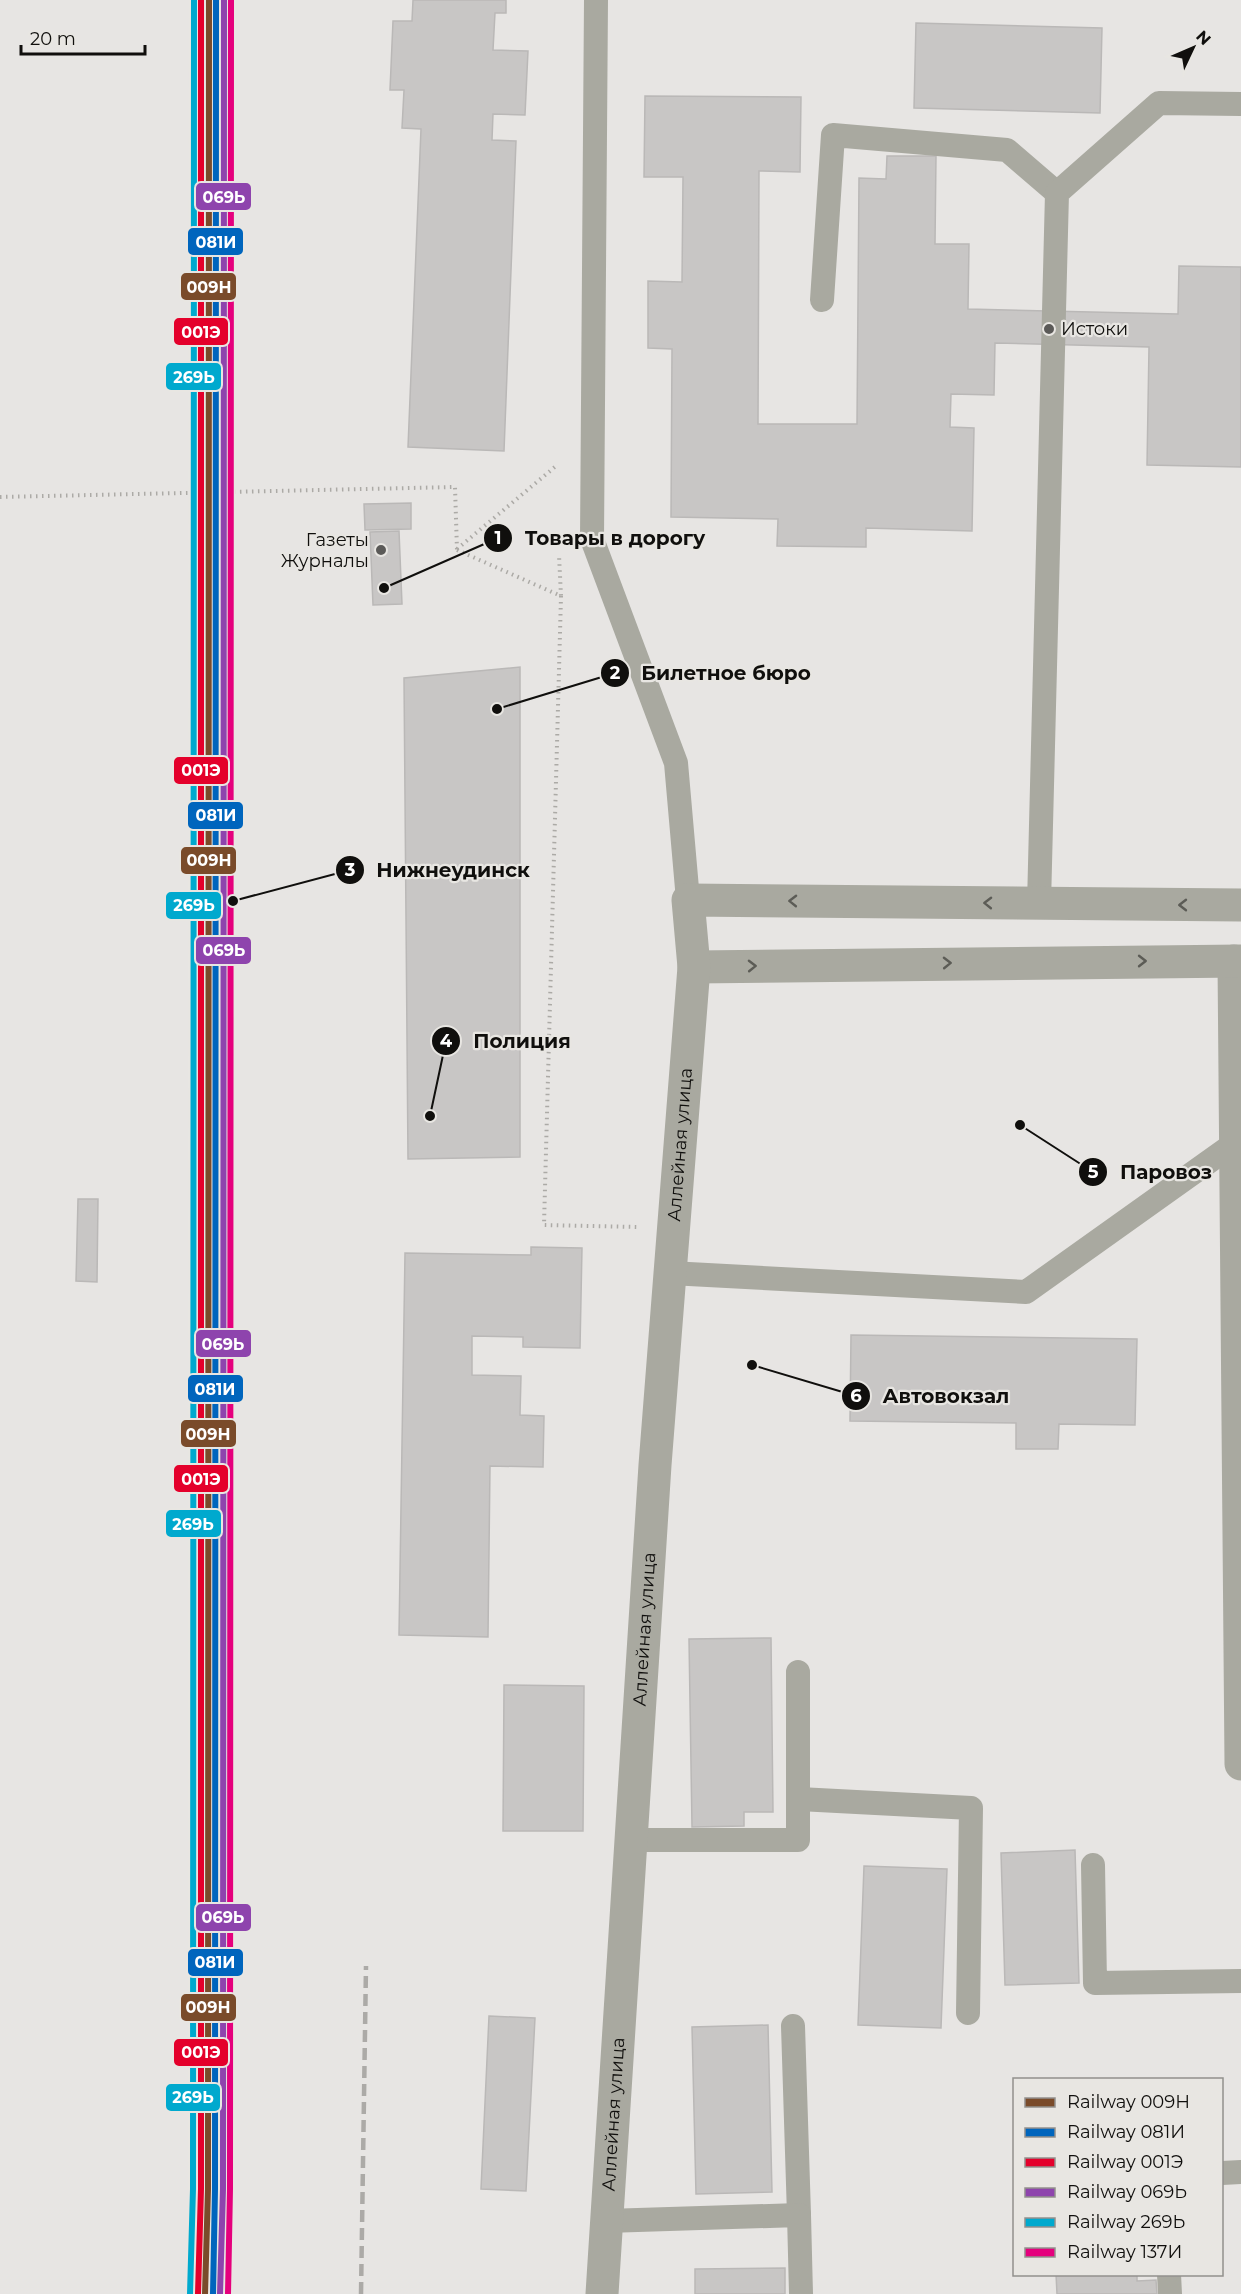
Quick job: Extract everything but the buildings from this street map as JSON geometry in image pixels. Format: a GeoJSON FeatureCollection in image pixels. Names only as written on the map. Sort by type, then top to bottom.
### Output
{"type":"FeatureCollection","features":[{"type":"Feature","properties":{"kind":"street"},"geometry":{"type":"LineString","coordinates":[[688,900],[1241,905]]}},
{"type":"Feature","properties":{"kind":"street","name":"Аллейная улица"},"geometry":{"type":"LineString","coordinates":[[602,2294],[670,1273],[694,967],[688,900]]}},
{"type":"Feature","properties":{"kind":"street"},"geometry":{"type":"LineString","coordinates":[[694,967],[1237,961],[1235,1143],[1241,1764]]}},
{"type":"Feature","properties":{"kind":"lane"},"geometry":{"type":"LineString","coordinates":[[596,0],[591,539],[676,763],[688,900]]}},
{"type":"Feature","properties":{"kind":"lane"},"geometry":{"type":"LineString","coordinates":[[1039,904],[1057,193],[1159,102],[1241,104]]}},
{"type":"Feature","properties":{"kind":"lane"},"geometry":{"type":"LineString","coordinates":[[822,300],[833,135],[1006,150],[1057,193]]}},
{"type":"Feature","properties":{"kind":"lane"},"geometry":{"type":"LineString","coordinates":[[670,1273],[1026,1292],[1235,1143]]}},
{"type":"Feature","properties":{"kind":"lane"},"geometry":{"type":"LineString","coordinates":[[631,1840],[798,1840],[798,1672]]}},
{"type":"Feature","properties":{"kind":"lane"},"geometry":{"type":"LineString","coordinates":[[799,1799],[971,1808],[968,2013]]}},
{"type":"Feature","properties":{"kind":"lane"},"geometry":{"type":"LineString","coordinates":[[1093,1865],[1095,1983],[1241,1981]]}},
{"type":"Feature","properties":{"kind":"lane"},"geometry":{"type":"LineString","coordinates":[[793,2026],[801,2294]]}},
{"type":"Feature","properties":{"kind":"lane"},"geometry":{"type":"LineString","coordinates":[[1223,2173],[1241,2172]]}},
{"type":"Feature","properties":{"kind":"lane"},"geometry":{"type":"LineString","coordinates":[[606,2221],[799,2215]]}},
{"type":"Feature","properties":{"kind":"lane"},"geometry":{"type":"LineString","coordinates":[[1169,2276],[1170,2294]]}},
{"type":"Feature","properties":{"kind":"path"},"geometry":{"type":"LineString","coordinates":[[557,478],[556,455],[593,452]]}},
{"type":"Feature","properties":{"kind":"path"},"geometry":{"type":"LineString","coordinates":[[457,550],[556,466]]}},
{"type":"Feature","properties":{"kind":"path"},"geometry":{"type":"LineString","coordinates":[[0,497],[455,487],[457,550]]}},
{"type":"Feature","properties":{"kind":"path"},"geometry":{"type":"LineString","coordinates":[[559,549],[561,596],[544,1225],[674,1228]]}},
{"type":"Feature","properties":{"kind":"path"},"geometry":{"type":"LineString","coordinates":[[457,550],[561,596]]}},
{"type":"Feature","properties":{"kind":"railway"},"geometry":{"type":"LineString","coordinates":[[361,2294],[366,1966]]}},
{"type":"Feature","properties":{"kind":"rail line","name":"269Ь"},"geometry":{"type":"LineString","coordinates":[[190,2294],[193,2189],[194,0]]}},
{"type":"Feature","properties":{"kind":"rail line","name":"001Э"},"geometry":{"type":"LineString","coordinates":[[198,2294],[201,2189],[201,0]]}},
{"type":"Feature","properties":{"kind":"rail line","name":"009Н"},"geometry":{"type":"LineString","coordinates":[[205,2294],[208,2189],[209,0]]}},
{"type":"Feature","properties":{"kind":"rail line","name":"081И"},"geometry":{"type":"LineString","coordinates":[[213,2294],[215,2189],[216,0]]}},
{"type":"Feature","properties":{"kind":"rail line","name":"069Ь"},"geometry":{"type":"LineString","coordinates":[[220,2294],[223,2189],[224,0]]}},
{"type":"Feature","properties":{"kind":"rail line","name":"137И"},"geometry":{"type":"LineString","coordinates":[[228,2294],[230,2189],[231,0]]}},
{"type":"Feature","properties":{"kind":"place","name":"Истоки"},"geometry":{"type":"Point","coordinates":[1049,329]}},
{"type":"Feature","properties":{"kind":"place","name":"Газеты Журналы"},"geometry":{"type":"Point","coordinates":[381,550]}},
{"type":"Feature","properties":{"kind":"place","name":"Товары в дорогу"},"geometry":{"type":"Point","coordinates":[384,588]}},
{"type":"Feature","properties":{"kind":"place","name":"Билетное бюро"},"geometry":{"type":"Point","coordinates":[497,709]}},
{"type":"Feature","properties":{"kind":"place","name":"Нижнеудинск"},"geometry":{"type":"Point","coordinates":[233,901]}},
{"type":"Feature","properties":{"kind":"place","name":"Полиция"},"geometry":{"type":"Point","coordinates":[430,1116]}},
{"type":"Feature","properties":{"kind":"place","name":"Паровоз"},"geometry":{"type":"Point","coordinates":[1020,1125]}},
{"type":"Feature","properties":{"kind":"place","name":"Автовокзал"},"geometry":{"type":"Point","coordinates":[752,1365]}}]}
